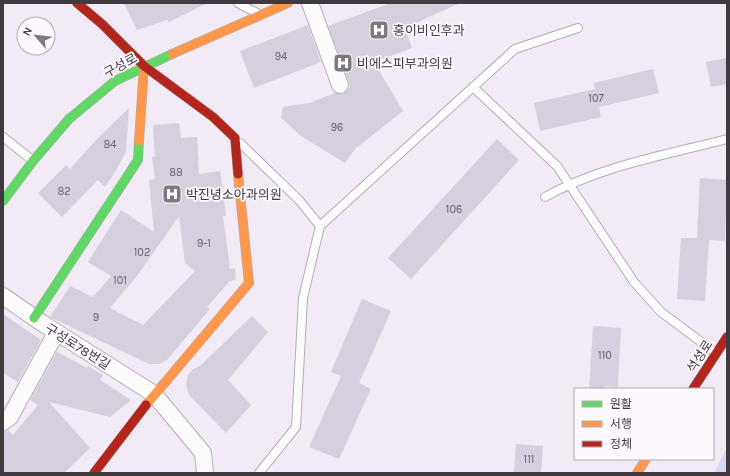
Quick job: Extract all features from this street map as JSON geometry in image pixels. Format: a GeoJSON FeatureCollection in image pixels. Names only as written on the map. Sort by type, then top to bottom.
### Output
{"type":"FeatureCollection","features":[{"type":"Feature","properties":{"kind":"main road"},"geometry":{"type":"LineString","coordinates":[[77,3],[102,24],[144,66],[213,117],[235,138],[249,284],[154,394],[94,473]]}},
{"type":"Feature","properties":{"kind":"main road","name":"구성로"},"geometry":{"type":"LineString","coordinates":[[3,200],[33,161],[84,106],[115,81],[144,66],[288,3]]}},
{"type":"Feature","properties":{"kind":"main road"},"geometry":{"type":"LineString","coordinates":[[34,318],[138,160],[144,66]]}},
{"type":"Feature","properties":{"kind":"main road","name":"석성로"},"geometry":{"type":"LineString","coordinates":[[694,388],[727,337]]}},
{"type":"Feature","properties":{"kind":"main road"},"geometry":{"type":"LineString","coordinates":[[637,473],[645,460]]}},
{"type":"Feature","properties":{"kind":"street"},"geometry":{"type":"LineString","coordinates":[[310,3],[340,84]]}},
{"type":"Feature","properties":{"kind":"street","name":"구성로78번길"},"geometry":{"type":"LineString","coordinates":[[3,296],[34,318],[154,394],[203,453],[205,473]]}},
{"type":"Feature","properties":{"kind":"street"},"geometry":{"type":"LineString","coordinates":[[3,422],[10,417],[56,332]]}},
{"type":"Feature","properties":{"kind":"lane"},"geometry":{"type":"LineString","coordinates":[[238,3],[262,15]]}},
{"type":"Feature","properties":{"kind":"lane"},"geometry":{"type":"LineString","coordinates":[[259,473],[296,427],[303,298],[320,226],[514,49],[578,28]]}},
{"type":"Feature","properties":{"kind":"lane"},"geometry":{"type":"LineString","coordinates":[[473,87],[556,166],[634,282],[661,312],[716,354]]}},
{"type":"Feature","properties":{"kind":"lane"},"geometry":{"type":"LineString","coordinates":[[3,137],[33,161]]}},
{"type":"Feature","properties":{"kind":"lane"},"geometry":{"type":"LineString","coordinates":[[235,138],[299,200],[320,226]]}},
{"type":"Feature","properties":{"kind":"lane"},"geometry":{"type":"LineString","coordinates":[[545,197],[568,184],[639,162],[727,139]]}},
{"type":"Feature","properties":{"kind":"water"},"geometry":{"type":"Polygon","coordinates":[[[727,447],[727,473],[714,473],[727,447]]]}},
{"type":"Feature","properties":{"kind":"building"},"geometry":{"type":"Polygon","coordinates":[[[124,3],[207,3],[169,22],[167,20],[137,30],[124,3]]]}},
{"type":"Feature","properties":{"kind":"building"},"geometry":{"type":"Polygon","coordinates":[[[391,3],[460,3],[405,28],[412,48],[374,62],[403,111],[355,149],[345,163],[301,136],[281,118],[283,107],[309,103],[335,93],[343,94],[347,91],[350,87],[349,82],[328,26],[391,3]]]}},
{"type":"Feature","properties":{"kind":"building"},"geometry":{"type":"Polygon","coordinates":[[[308,25],[321,62],[254,88],[240,51],[308,25]]]}},
{"type":"Feature","properties":{"kind":"building"},"geometry":{"type":"Polygon","coordinates":[[[727,58],[727,84],[711,87],[706,62],[727,58]]]}},
{"type":"Feature","properties":{"kind":"building"},"geometry":{"type":"Polygon","coordinates":[[[653,69],[659,93],[599,107],[601,117],[540,131],[534,103],[595,89],[594,83],[653,69]]]}},
{"type":"Feature","properties":{"kind":"building"},"geometry":{"type":"Polygon","coordinates":[[[129,108],[126,152],[114,174],[105,187],[98,180],[62,217],[38,193],[66,165],[70,169],[97,139],[129,108]]]}},
{"type":"Feature","properties":{"kind":"building"},"geometry":{"type":"Polygon","coordinates":[[[179,123],[181,138],[197,137],[199,174],[220,171],[226,216],[223,216],[230,269],[235,268],[236,279],[229,282],[207,307],[210,309],[167,360],[159,364],[149,364],[50,317],[70,286],[93,297],[111,276],[88,262],[121,210],[154,232],[149,180],[155,179],[152,157],[155,157],[153,125],[179,123]],[[179,216],[137,276],[110,308],[143,325],[195,271],[185,263],[179,216]]]}},
{"type":"Feature","properties":{"kind":"building"},"geometry":{"type":"Polygon","coordinates":[[[497,139],[519,160],[411,279],[388,258],[497,139]]]}},
{"type":"Feature","properties":{"kind":"building"},"geometry":{"type":"Polygon","coordinates":[[[700,178],[727,180],[725,241],[709,240],[705,301],[677,299],[681,238],[697,238],[700,178]]]}},
{"type":"Feature","properties":{"kind":"building"},"geometry":{"type":"Polygon","coordinates":[[[362,299],[391,311],[359,383],[371,389],[339,459],[309,447],[341,376],[331,372],[362,299]]]}},
{"type":"Feature","properties":{"kind":"building"},"geometry":{"type":"Polygon","coordinates":[[[3,314],[41,340],[18,382],[3,373],[3,314]]]}},
{"type":"Feature","properties":{"kind":"building"},"geometry":{"type":"Polygon","coordinates":[[[252,316],[268,332],[228,380],[251,405],[226,433],[189,395],[186,384],[188,375],[193,369],[200,366],[252,316]]]}},
{"type":"Feature","properties":{"kind":"building"},"geometry":{"type":"Polygon","coordinates":[[[593,326],[621,328],[618,387],[605,386],[604,388],[589,388],[593,326]]]}},
{"type":"Feature","properties":{"kind":"building"},"geometry":{"type":"Polygon","coordinates":[[[57,352],[87,368],[88,366],[103,375],[100,380],[131,400],[110,417],[49,402],[90,448],[64,473],[3,473],[3,431],[8,430],[13,435],[38,405],[30,400],[57,352]]]}},
{"type":"Feature","properties":{"kind":"building"},"geometry":{"type":"Polygon","coordinates":[[[516,444],[543,446],[541,473],[514,473],[516,444]]]}},
{"type":"Feature","properties":{"kind":"traffic: fast"},"geometry":{"type":"LineString","coordinates":[[3,201],[33,161],[69,119],[115,81],[172,54]]}},
{"type":"Feature","properties":{"kind":"traffic: fast"},"geometry":{"type":"LineString","coordinates":[[34,318],[138,160],[139,141]]}},
{"type":"Feature","properties":{"kind":"traffic: slow"},"geometry":{"type":"LineString","coordinates":[[172,54],[288,3]]}},
{"type":"Feature","properties":{"kind":"traffic: slow"},"geometry":{"type":"LineString","coordinates":[[139,141],[144,66]]}},
{"type":"Feature","properties":{"kind":"traffic: slow"},"geometry":{"type":"LineString","coordinates":[[146,405],[249,283],[238,174]]}},
{"type":"Feature","properties":{"kind":"traffic: slow"},"geometry":{"type":"LineString","coordinates":[[637,473],[645,460]]}},
{"type":"Feature","properties":{"kind":"traffic: jam"},"geometry":{"type":"LineString","coordinates":[[77,3],[102,24],[144,66],[213,117],[235,138],[238,174]]}},
{"type":"Feature","properties":{"kind":"traffic: jam"},"geometry":{"type":"LineString","coordinates":[[694,388],[727,337]]}},
{"type":"Feature","properties":{"kind":"traffic: jam"},"geometry":{"type":"LineString","coordinates":[[94,473],[146,405]]}},
{"type":"Feature","properties":{"kind":"place","name":"홍이비인후과"},"geometry":{"type":"Point","coordinates":[379,30]}},
{"type":"Feature","properties":{"kind":"place","name":"비에스피부과의원"},"geometry":{"type":"Point","coordinates":[343,63]}},
{"type":"Feature","properties":{"kind":"place","name":"박진녕소아과의원"},"geometry":{"type":"Point","coordinates":[172,194]}}]}
